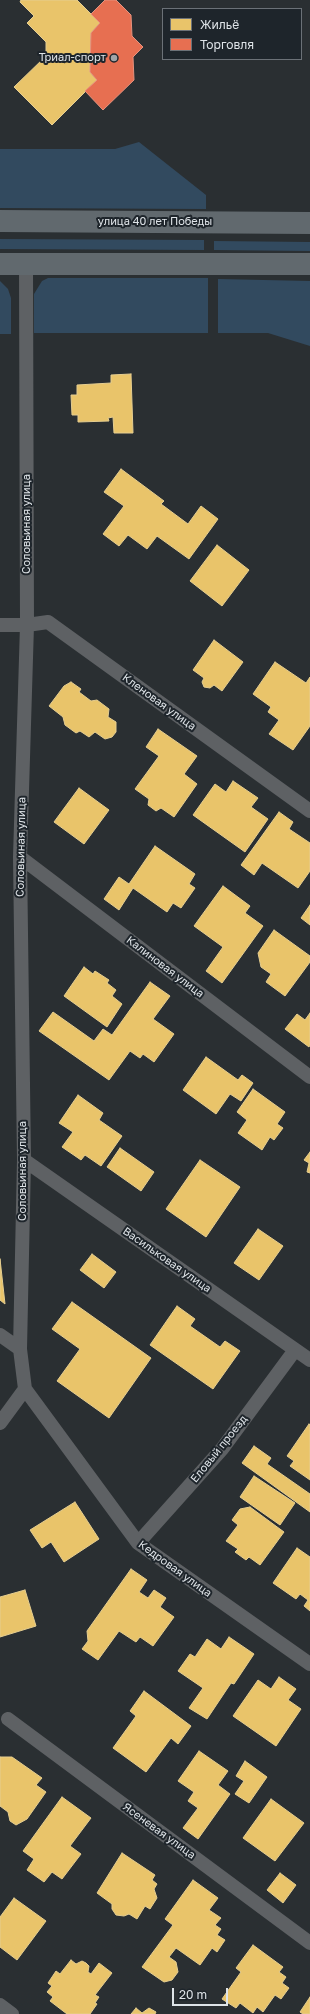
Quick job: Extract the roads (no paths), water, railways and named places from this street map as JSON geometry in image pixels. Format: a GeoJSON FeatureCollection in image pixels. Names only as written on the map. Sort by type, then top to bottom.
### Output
{"type":"FeatureCollection","features":[{"type":"Feature","properties":{"kind":"main road","name":"улица 40 лет Победы"},"geometry":{"type":"LineString","coordinates":[[0,221],[310,223]]}},
{"type":"Feature","properties":{"kind":"main road"},"geometry":{"type":"LineString","coordinates":[[0,264],[310,264]]}},
{"type":"Feature","properties":{"kind":"street","name":"Соловьиная улица"},"geometry":{"type":"LineString","coordinates":[[24,1389],[20,1349],[24,1160],[20,857],[27,625],[26,264]]}},
{"type":"Feature","properties":{"kind":"street","name":"Кленовая улица"},"geometry":{"type":"LineString","coordinates":[[0,625],[27,625],[48,622],[310,811]]}},
{"type":"Feature","properties":{"kind":"street","name":"Калиновая улица"},"geometry":{"type":"LineString","coordinates":[[20,857],[310,1077]]}},
{"type":"Feature","properties":{"kind":"street","name":"Васильковая улица"},"geometry":{"type":"LineString","coordinates":[[24,1160],[310,1360]]}},
{"type":"Feature","properties":{"kind":"street"},"geometry":{"type":"LineString","coordinates":[[0,1335],[20,1349]]}},
{"type":"Feature","properties":{"kind":"street","name":"Еловый проезд"},"geometry":{"type":"LineString","coordinates":[[138,1543],[222,1449],[295,1350]]}},
{"type":"Feature","properties":{"kind":"street"},"geometry":{"type":"LineString","coordinates":[[0,1423],[24,1389]]}},
{"type":"Feature","properties":{"kind":"street","name":"Кедровая улица"},"geometry":{"type":"LineString","coordinates":[[24,1389],[138,1543],[310,1664]]}},
{"type":"Feature","properties":{"kind":"street","name":"Ясеневая улица"},"geometry":{"type":"LineString","coordinates":[[8,1719],[310,1943]]}},
{"type":"Feature","properties":{"kind":"street"},"geometry":{"type":"LineString","coordinates":[[0,2005],[12,2014]]}},
{"type":"Feature","properties":{"kind":"place","name":"Триал-спорт"},"geometry":{"type":"Point","coordinates":[114,58]}}]}
